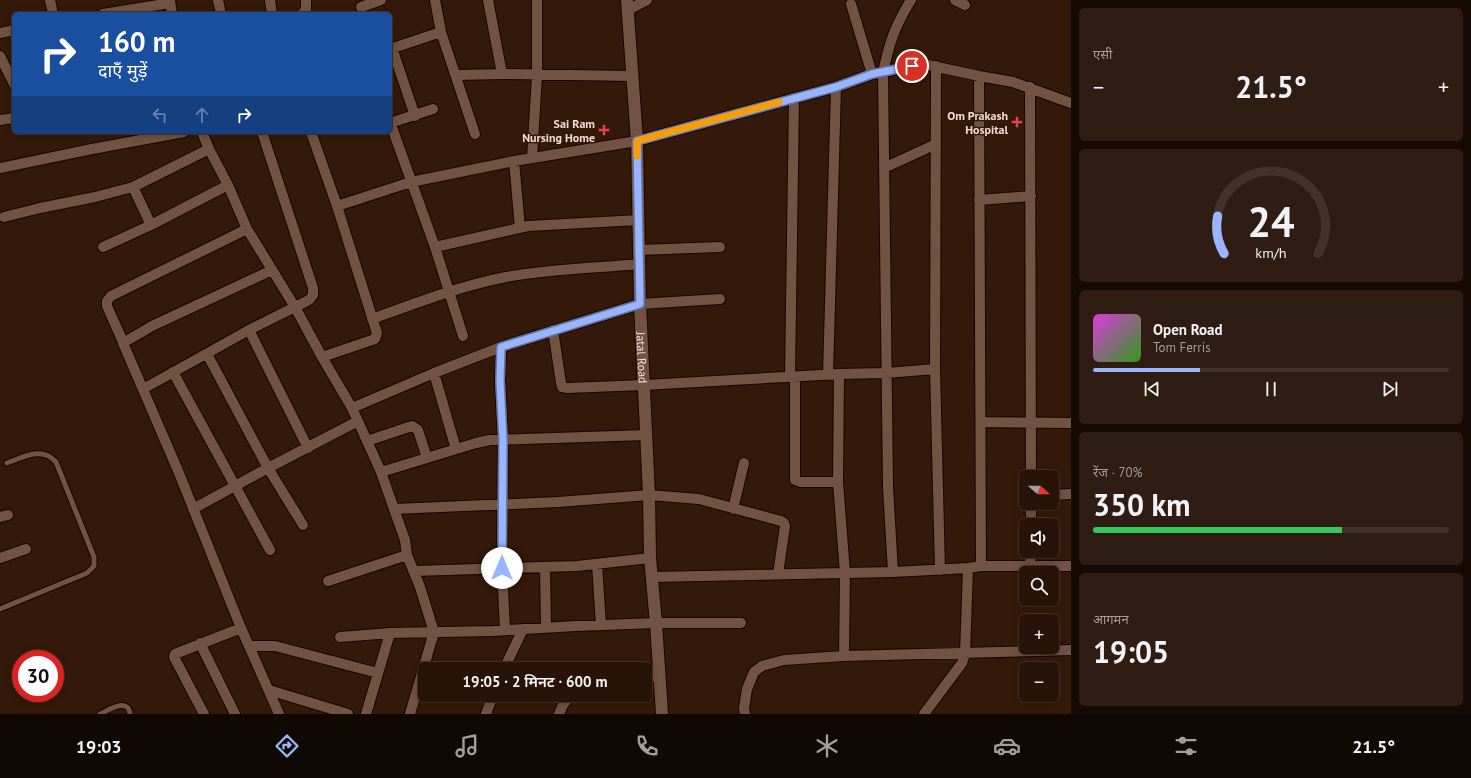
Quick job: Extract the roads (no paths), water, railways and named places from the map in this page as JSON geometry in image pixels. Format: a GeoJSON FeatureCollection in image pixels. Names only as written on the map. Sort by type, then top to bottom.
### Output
{"type":"FeatureCollection","features":[{"type":"Feature","properties":{"kind":"main road","name":"Jatal Road"},"geometry":{"type":"LineString","coordinates":[[628,5],[637,141],[640,304],[647,435],[650,558],[662,714]]}},
{"type":"Feature","properties":{"kind":"street"},"geometry":{"type":"LineString","coordinates":[[50,0],[53,12]]}},
{"type":"Feature","properties":{"kind":"street"},"geometry":{"type":"LineString","coordinates":[[218,0],[221,12]]}},
{"type":"Feature","properties":{"kind":"street"},"geometry":{"type":"LineString","coordinates":[[270,0],[272,12]]}},
{"type":"Feature","properties":{"kind":"street"},"geometry":{"type":"LineString","coordinates":[[304,12],[306,9],[306,0]]}},
{"type":"Feature","properties":{"kind":"street"},"geometry":{"type":"LineString","coordinates":[[361,7],[381,0]]}},
{"type":"Feature","properties":{"kind":"street"},"geometry":{"type":"LineString","coordinates":[[435,0],[441,32],[457,75],[475,134]]}},
{"type":"Feature","properties":{"kind":"street"},"geometry":{"type":"LineString","coordinates":[[488,0],[502,74]]}},
{"type":"Feature","properties":{"kind":"street"},"geometry":{"type":"LineString","coordinates":[[532,158],[537,74],[537,0]]}},
{"type":"Feature","properties":{"kind":"street"},"geometry":{"type":"LineString","coordinates":[[628,5],[647,0]]}},
{"type":"Feature","properties":{"kind":"street"},"geometry":{"type":"LineString","coordinates":[[893,572],[888,487],[883,73],[892,35],[911,0]]}},
{"type":"Feature","properties":{"kind":"street"},"geometry":{"type":"LineString","coordinates":[[955,0],[965,5]]}},
{"type":"Feature","properties":{"kind":"street"},"geometry":{"type":"LineString","coordinates":[[113,12],[170,1],[172,12]]}},
{"type":"Feature","properties":{"kind":"street"},"geometry":{"type":"LineString","coordinates":[[852,4],[872,74]]}},
{"type":"Feature","properties":{"kind":"street"},"geometry":{"type":"LineString","coordinates":[[0,33],[12,30]]}},
{"type":"Feature","properties":{"kind":"street"},"geometry":{"type":"LineString","coordinates":[[392,49],[441,32]]}},
{"type":"Feature","properties":{"kind":"street"},"geometry":{"type":"LineString","coordinates":[[392,52],[415,116]]}},
{"type":"Feature","properties":{"kind":"street"},"geometry":{"type":"LineString","coordinates":[[0,56],[8,72]]}},
{"type":"Feature","properties":{"kind":"street"},"geometry":{"type":"LineString","coordinates":[[337,206],[411,182],[514,161],[637,141],[836,87],[872,74],[912,66],[936,66],[1013,82],[1071,103]]}},
{"type":"Feature","properties":{"kind":"street"},"geometry":{"type":"LineString","coordinates":[[936,66],[935,369],[940,570]]}},
{"type":"Feature","properties":{"kind":"street"},"geometry":{"type":"LineString","coordinates":[[457,75],[537,74],[633,76]]}},
{"type":"Feature","properties":{"kind":"street"},"geometry":{"type":"LineString","coordinates":[[979,76],[981,566]]}},
{"type":"Feature","properties":{"kind":"street"},"geometry":{"type":"LineString","coordinates":[[828,375],[836,87]]}},
{"type":"Feature","properties":{"kind":"street"},"geometry":{"type":"LineString","coordinates":[[1030,87],[1031,470]]}},
{"type":"Feature","properties":{"kind":"street"},"geometry":{"type":"LineString","coordinates":[[794,98],[792,377],[795,480],[801,482],[838,482]]}},
{"type":"Feature","properties":{"kind":"street"},"geometry":{"type":"LineString","coordinates":[[392,122],[433,109]]}},
{"type":"Feature","properties":{"kind":"street"},"geometry":{"type":"LineString","coordinates":[[0,120],[12,118]]}},
{"type":"Feature","properties":{"kind":"street"},"geometry":{"type":"LineString","coordinates":[[392,129],[435,247],[463,336]]}},
{"type":"Feature","properties":{"kind":"street"},"geometry":{"type":"LineString","coordinates":[[0,168],[173,134]]}},
{"type":"Feature","properties":{"kind":"street"},"geometry":{"type":"LineString","coordinates":[[203,134],[248,229],[295,307],[352,408],[381,472],[405,540],[407,555],[414,571],[434,632],[426,662]]}},
{"type":"Feature","properties":{"kind":"street"},"geometry":{"type":"LineString","coordinates":[[143,388],[249,330],[309,300],[312,297],[314,292],[263,134]]}},
{"type":"Feature","properties":{"kind":"street"},"geometry":{"type":"LineString","coordinates":[[312,134],[337,206],[377,333],[375,339],[322,357]]}},
{"type":"Feature","properties":{"kind":"street"},"geometry":{"type":"LineString","coordinates":[[884,168],[936,144]]}},
{"type":"Feature","properties":{"kind":"street"},"geometry":{"type":"LineString","coordinates":[[4,217],[133,187],[209,149]]}},
{"type":"Feature","properties":{"kind":"street"},"geometry":{"type":"LineString","coordinates":[[514,161],[520,228]]}},
{"type":"Feature","properties":{"kind":"street"},"geometry":{"type":"LineString","coordinates":[[103,247],[152,225],[228,185]]}},
{"type":"Feature","properties":{"kind":"street"},"geometry":{"type":"LineString","coordinates":[[133,187],[152,225]]}},
{"type":"Feature","properties":{"kind":"street"},"geometry":{"type":"LineString","coordinates":[[979,200],[1031,196]]}},
{"type":"Feature","properties":{"kind":"street"},"geometry":{"type":"LineString","coordinates":[[435,247],[520,228],[552,224],[639,220]]}},
{"type":"Feature","properties":{"kind":"street"},"geometry":{"type":"LineString","coordinates":[[248,229],[111,296],[107,301],[107,306],[124,342],[123,344],[143,388],[241,628],[269,690],[278,714]]}},
{"type":"Feature","properties":{"kind":"street"},"geometry":{"type":"LineString","coordinates":[[639,250],[720,247]]}},
{"type":"Feature","properties":{"kind":"street"},"geometry":{"type":"LineString","coordinates":[[372,319],[448,291],[505,277],[530,273],[640,264]]}},
{"type":"Feature","properties":{"kind":"street"},"geometry":{"type":"LineString","coordinates":[[124,342],[152,326],[272,270]]}},
{"type":"Feature","properties":{"kind":"street"},"geometry":{"type":"LineString","coordinates":[[352,408],[434,373],[501,347],[640,304],[720,299]]}},
{"type":"Feature","properties":{"kind":"street"},"geometry":{"type":"LineString","coordinates":[[249,330],[308,448]]}},
{"type":"Feature","properties":{"kind":"street"},"geometry":{"type":"LineString","coordinates":[[554,330],[559,378],[562,387],[567,388],[839,374],[886,373],[935,369]]}},
{"type":"Feature","properties":{"kind":"street"},"geometry":{"type":"LineString","coordinates":[[501,347],[500,381],[503,440],[502,568],[505,630]]}},
{"type":"Feature","properties":{"kind":"street"},"geometry":{"type":"LineString","coordinates":[[207,354],[268,468],[303,525]]}},
{"type":"Feature","properties":{"kind":"street"},"geometry":{"type":"LineString","coordinates":[[172,372],[270,550]]}},
{"type":"Feature","properties":{"kind":"street"},"geometry":{"type":"LineString","coordinates":[[434,373],[456,449]]}},
{"type":"Feature","properties":{"kind":"street"},"geometry":{"type":"LineString","coordinates":[[839,374],[838,482],[845,573],[844,656]]}},
{"type":"Feature","properties":{"kind":"street"},"geometry":{"type":"LineString","coordinates":[[192,509],[358,422]]}},
{"type":"Feature","properties":{"kind":"street"},"geometry":{"type":"LineString","coordinates":[[981,422],[1071,423]]}},
{"type":"Feature","properties":{"kind":"street"},"geometry":{"type":"LineString","coordinates":[[367,441],[412,426],[418,430],[427,458]]}},
{"type":"Feature","properties":{"kind":"street"},"geometry":{"type":"LineString","coordinates":[[381,472],[476,442],[647,435]]}},
{"type":"Feature","properties":{"kind":"street"},"geometry":{"type":"LineString","coordinates":[[733,509],[744,463]]}},
{"type":"Feature","properties":{"kind":"street"},"geometry":{"type":"LineString","coordinates":[[1059,495],[1071,494]]}},
{"type":"Feature","properties":{"kind":"street"},"geometry":{"type":"LineString","coordinates":[[394,509],[558,502],[649,495],[699,499],[784,523],[785,526],[778,574]]}},
{"type":"Feature","properties":{"kind":"street"},"geometry":{"type":"LineString","coordinates":[[0,558],[26,549]]}},
{"type":"Feature","properties":{"kind":"street"},"geometry":{"type":"LineString","coordinates":[[328,581],[407,555]]}},
{"type":"Feature","properties":{"kind":"street"},"geometry":{"type":"LineString","coordinates":[[414,571],[597,564],[650,558]]}},
{"type":"Feature","properties":{"kind":"street"},"geometry":{"type":"LineString","coordinates":[[597,564],[601,625]]}},
{"type":"Feature","properties":{"kind":"street"},"geometry":{"type":"LineString","coordinates":[[546,566],[546,628]]}},
{"type":"Feature","properties":{"kind":"street"},"geometry":{"type":"LineString","coordinates":[[652,576],[893,572],[940,570],[981,566],[1019,567]]}},
{"type":"Feature","properties":{"kind":"street"},"geometry":{"type":"LineString","coordinates":[[1059,566],[1071,566]]}},
{"type":"Feature","properties":{"kind":"street"},"geometry":{"type":"LineString","coordinates":[[924,714],[962,663],[965,654],[968,568]]}},
{"type":"Feature","properties":{"kind":"street"},"geometry":{"type":"LineString","coordinates":[[340,637],[390,633],[505,630],[656,623],[741,623]]}},
{"type":"Feature","properties":{"kind":"street"},"geometry":{"type":"LineString","coordinates":[[204,714],[174,657],[176,652],[241,628]]}},
{"type":"Feature","properties":{"kind":"street"},"geometry":{"type":"LineString","coordinates":[[507,662],[523,629]]}},
{"type":"Feature","properties":{"kind":"street"},"geometry":{"type":"LineString","coordinates":[[366,714],[390,633]]}},
{"type":"Feature","properties":{"kind":"street"},"geometry":{"type":"LineString","coordinates":[[200,643],[235,714]]}},
{"type":"Feature","properties":{"kind":"street"},"geometry":{"type":"LineString","coordinates":[[250,646],[275,646],[378,674]]}},
{"type":"Feature","properties":{"kind":"street"},"geometry":{"type":"LineString","coordinates":[[745,714],[746,689],[754,672],[762,666],[784,660],[844,656],[1071,650]]}},
{"type":"Feature","properties":{"kind":"street"},"geometry":{"type":"LineString","coordinates":[[652,677],[660,676]]}},
{"type":"Feature","properties":{"kind":"street"},"geometry":{"type":"LineString","coordinates":[[410,714],[418,689]]}},
{"type":"Feature","properties":{"kind":"street"},"geometry":{"type":"LineString","coordinates":[[269,690],[348,714]]}},
{"type":"Feature","properties":{"kind":"street"},"geometry":{"type":"LineString","coordinates":[[486,714],[490,702]]}},
{"type":"Feature","properties":{"kind":"street"},"geometry":{"type":"LineString","coordinates":[[559,714],[566,702]]}},
{"type":"Feature","properties":{"kind":"lane"},"geometry":{"type":"LineString","coordinates":[[0,609],[88,573],[92,570],[95,562],[90,543],[56,462],[46,454],[34,454],[7,463]]}},
{"type":"Feature","properties":{"kind":"lane"},"geometry":{"type":"LineString","coordinates":[[100,714],[122,705],[127,706],[130,710],[130,714]]}},
{"type":"Feature","properties":{"kind":"place","name":"Om Prakash Hospital"},"geometry":{"type":"Point","coordinates":[1017,122]}},
{"type":"Feature","properties":{"kind":"place","name":"Sai Ram Nursing Home"},"geometry":{"type":"Point","coordinates":[604,130]}}]}
